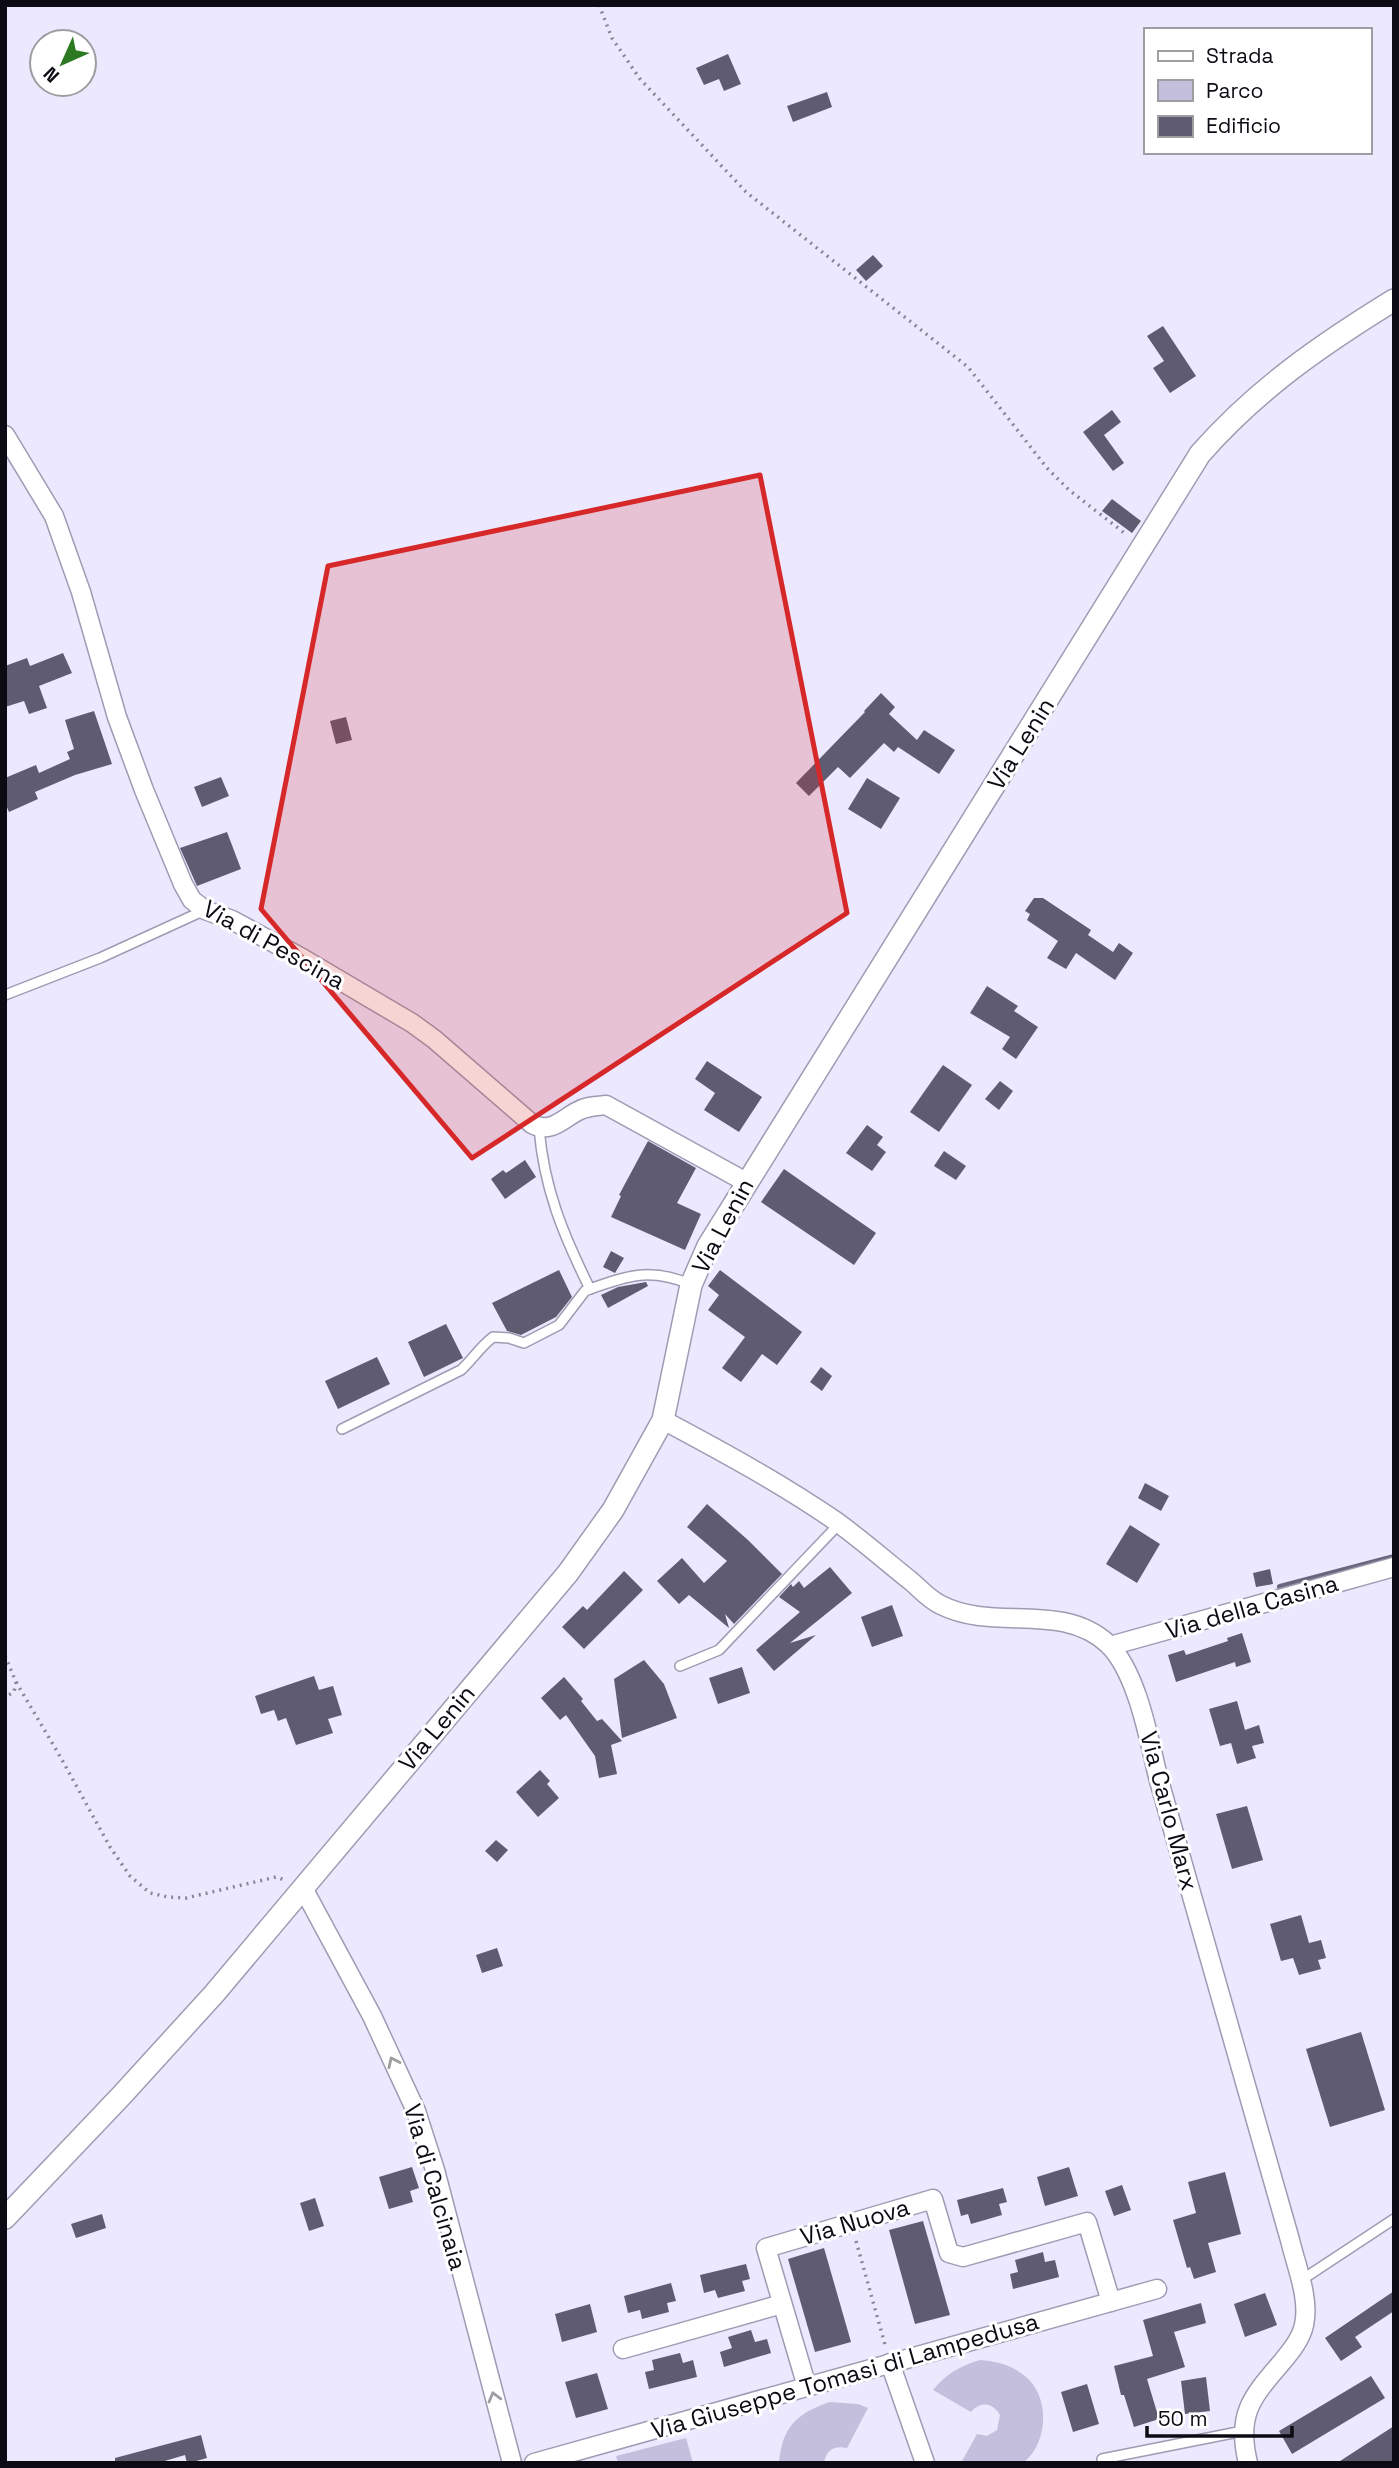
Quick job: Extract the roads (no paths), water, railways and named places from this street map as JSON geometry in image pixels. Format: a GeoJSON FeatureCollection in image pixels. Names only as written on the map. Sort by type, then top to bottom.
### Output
{"type":"FeatureCollection","features":[{"type":"Feature","properties":{"kind":"street","name":"Via Lenin"},"geometry":{"type":"LineString","coordinates":[[5,2218],[214,1994],[568,1573],[613,1510],[663,1420],[691,1285],[708,1246],[1200,454],[1239,411],[1289,369],[1394,300]]}},
{"type":"Feature","properties":{"kind":"street","name":"Via di Pescina"},"geometry":{"type":"LineString","coordinates":[[5,435],[54,516],[81,592],[117,717],[144,790],[192,900],[205,910],[232,920],[395,1012],[434,1039],[504,1102],[539,1128]]}},
{"type":"Feature","properties":{"kind":"street"},"geometry":{"type":"LineString","coordinates":[[539,1128],[557,1125],[578,1110],[606,1105],[746,1182]]}},
{"type":"Feature","properties":{"kind":"street","name":"Via Carlo Marx"},"geometry":{"type":"LineString","coordinates":[[663,1420],[772,1479],[839,1524],[939,1604],[967,1616],[1059,1621],[1089,1630],[1110,1646],[1131,1683],[1145,1719],[1158,1777],[1300,2281],[1306,2315],[1304,2327],[1289,2354],[1250,2402],[1243,2431],[1248,2463]]}},
{"type":"Feature","properties":{"kind":"street","name":"Via della Casina"},"geometry":{"type":"LineString","coordinates":[[1110,1646],[1394,1567]]}},
{"type":"Feature","properties":{"kind":"street","name":"Via di Calcinaia"},"geometry":{"type":"LineString","coordinates":[[303,1888],[372,2016],[416,2111],[435,2170],[512,2463]]}},
{"type":"Feature","properties":{"kind":"street","name":"Via Nuova"},"geometry":{"type":"LineString","coordinates":[[807,2387],[765,2248],[933,2199],[949,2253],[963,2257],[1087,2221],[1111,2302]]}},
{"type":"Feature","properties":{"kind":"street","name":"Via Giuseppe Tomasi di Lampedusa"},"geometry":{"type":"LineString","coordinates":[[534,2463],[807,2387],[888,2357],[1157,2289]]}},
{"type":"Feature","properties":{"kind":"street"},"geometry":{"type":"LineString","coordinates":[[622,2349],[782,2304]]}},
{"type":"Feature","properties":{"kind":"street"},"geometry":{"type":"LineString","coordinates":[[888,2357],[925,2463]]}},
{"type":"Feature","properties":{"kind":"lane"},"geometry":{"type":"LineString","coordinates":[[5,995],[100,958],[205,910]]}},
{"type":"Feature","properties":{"kind":"lane"},"geometry":{"type":"LineString","coordinates":[[539,1128],[546,1185],[566,1241],[590,1289]]}},
{"type":"Feature","properties":{"kind":"lane"},"geometry":{"type":"LineString","coordinates":[[342,1429],[461,1370],[478,1349],[493,1337],[524,1343],[559,1325],[585,1291],[639,1273],[672,1277],[691,1285]]}},
{"type":"Feature","properties":{"kind":"lane"},"geometry":{"type":"LineString","coordinates":[[680,1666],[719,1650],[839,1524]]}},
{"type":"Feature","properties":{"kind":"lane"},"geometry":{"type":"LineString","coordinates":[[1300,2281],[1394,2219]]}},
{"type":"Feature","properties":{"kind":"lane"},"geometry":{"type":"LineString","coordinates":[[1103,2463],[1102,2459],[1243,2431]]}},
{"type":"Feature","properties":{"kind":"waterway"},"geometry":{"type":"LineString","coordinates":[[1280,1587],[1394,1557]]}}]}
